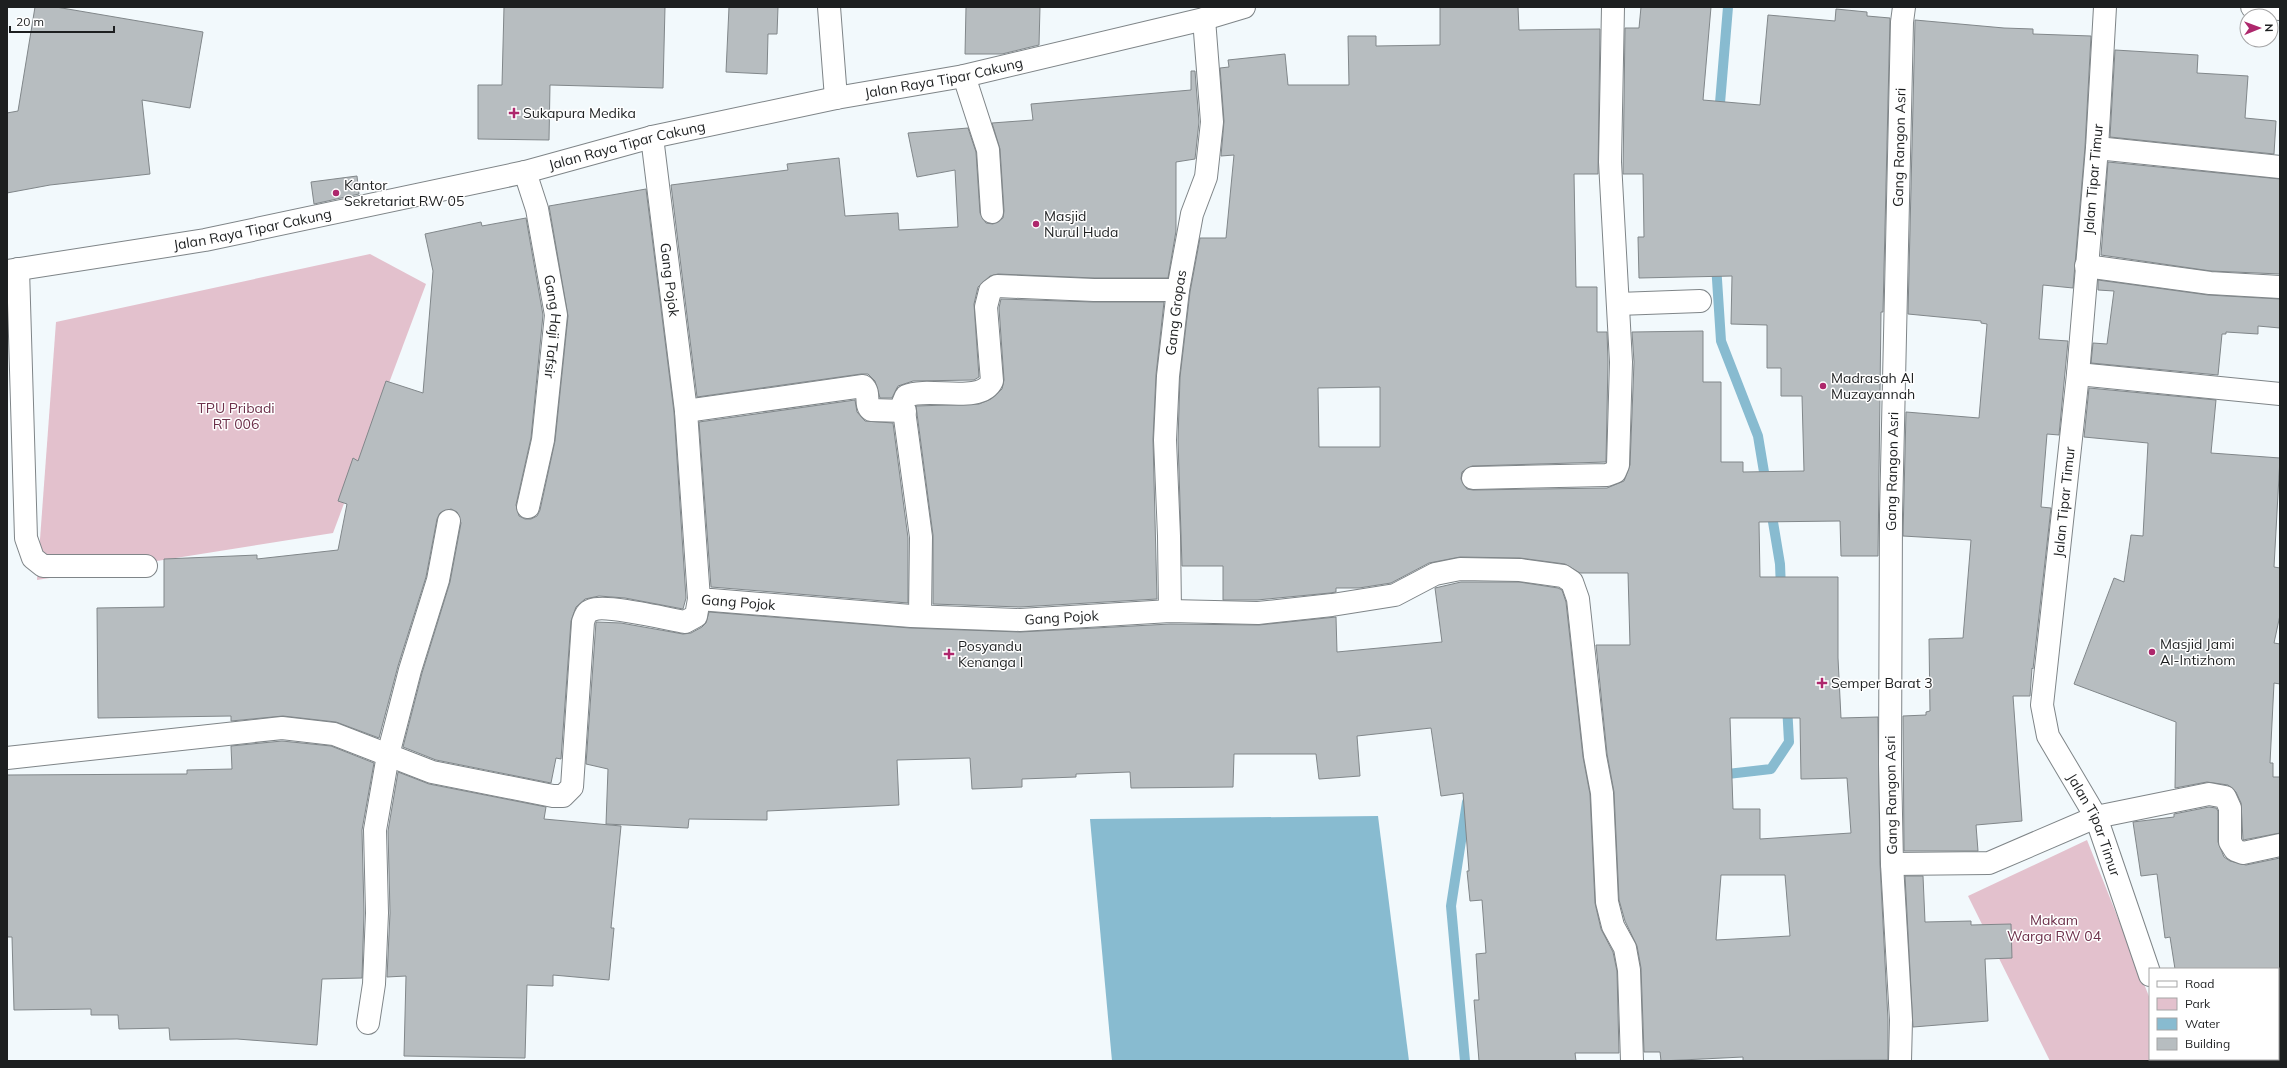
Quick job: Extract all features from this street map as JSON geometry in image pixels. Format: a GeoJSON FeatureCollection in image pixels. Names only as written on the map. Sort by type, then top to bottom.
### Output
{"type":"FeatureCollection","features":[{"type":"Feature","properties":{"kind":"street"},"geometry":{"type":"LineString","coordinates":[[829,7],[836,98]]}},
{"type":"Feature","properties":{"kind":"street"},"geometry":{"type":"LineString","coordinates":[[1473,478],[1607,475],[1615,472],[1618,465],[1621,362],[1610,162],[1613,7]]}},
{"type":"Feature","properties":{"kind":"street","name":"Gang Rangon Asri"},"geometry":{"type":"LineString","coordinates":[[1900,1061],[1901,1020],[1892,864],[1891,515],[1902,22],[1904,7]]}},
{"type":"Feature","properties":{"kind":"street","name":"Jalan Tipar Timur"},"geometry":{"type":"LineString","coordinates":[[2105,7],[2097,148],[2078,374],[2042,705],[2048,736],[2096,817],[2149,972]]}},
{"type":"Feature","properties":{"kind":"street"},"geometry":{"type":"LineString","coordinates":[[2252,7],[2280,9]]}},
{"type":"Feature","properties":{"kind":"street","name":"Jalan Raya Tipar Cakung"},"geometry":{"type":"LineString","coordinates":[[13,270],[205,240],[526,172],[652,137],[836,98],[964,76],[1204,19],[1237,8]]}},
{"type":"Feature","properties":{"kind":"street","name":"Gang Gropas"},"geometry":{"type":"LineString","coordinates":[[1170,611],[1165,440],[1168,376],[1178,290],[1192,214],[1206,177],[1212,122],[1204,19]]}},
{"type":"Feature","properties":{"kind":"street"},"geometry":{"type":"LineString","coordinates":[[964,76],[988,150],[992,212]]}},
{"type":"Feature","properties":{"kind":"street","name":"Gang Pojok"},"geometry":{"type":"LineString","coordinates":[[652,137],[686,411],[699,599],[920,616],[1020,620],[1170,611],[1258,613],[1332,605],[1395,595],[1435,574],[1460,569],[1520,570],[1564,576],[1572,582],[1578,598],[1595,756],[1602,793],[1607,902],[1613,926],[1625,948],[1628,970],[1632,1061]]}},
{"type":"Feature","properties":{"kind":"street"},"geometry":{"type":"LineString","coordinates":[[2097,148],[2280,167]]}},
{"type":"Feature","properties":{"kind":"street","name":"Gang Haji Tafsir"},"geometry":{"type":"LineString","coordinates":[[526,172],[537,209],[556,315],[543,440],[528,507]]}},
{"type":"Feature","properties":{"kind":"street"},"geometry":{"type":"LineString","coordinates":[[2086,266],[2210,282],[2280,288]]}},
{"type":"Feature","properties":{"kind":"street"},"geometry":{"type":"LineString","coordinates":[[13,270],[26,538],[33,558],[43,566],[146,566]]}},
{"type":"Feature","properties":{"kind":"street"},"geometry":{"type":"LineString","coordinates":[[920,616],[921,537],[903,400],[906,396],[914,393],[965,394],[981,392],[989,387],[992,381],[986,307],[990,291],[997,286],[1094,290],[1178,290]]}},
{"type":"Feature","properties":{"kind":"street"},"geometry":{"type":"LineString","coordinates":[[1618,304],[1700,301]]}},
{"type":"Feature","properties":{"kind":"street"},"geometry":{"type":"LineString","coordinates":[[2078,374],[2280,394]]}},
{"type":"Feature","properties":{"kind":"street"},"geometry":{"type":"LineString","coordinates":[[686,411],[863,386],[867,392],[868,407],[871,410],[905,411]]}},
{"type":"Feature","properties":{"kind":"street"},"geometry":{"type":"LineString","coordinates":[[368,1023],[374,984],[376,937],[375,830],[388,755],[410,670],[438,580],[449,521]]}},
{"type":"Feature","properties":{"kind":"street"},"geometry":{"type":"LineString","coordinates":[[7,758],[282,728],[334,734],[432,772],[553,796],[563,796],[572,787],[583,622],[586,614],[592,609],[611,610],[685,622],[696,616],[699,599]]}},
{"type":"Feature","properties":{"kind":"street"},"geometry":{"type":"LineString","coordinates":[[1892,864],[1989,863],[2096,817],[2209,794],[2225,797],[2230,808],[2230,842],[2235,850],[2243,853],[2280,845]]}},
{"type":"Feature","properties":{"kind":"green space","name":"TPU Pribadi RT 006"},"geometry":{"type":"Polygon","coordinates":[[[370,254],[426,284],[333,533],[37,580],[56,322],[370,254]]]}},
{"type":"Feature","properties":{"kind":"green space","name":"Makam Warga RW 04"},"geometry":{"type":"Polygon","coordinates":[[[2087,840],[2149,996],[2149,1060],[2162,1060],[2050,1061],[1968,896],[2087,840]]]}},
{"type":"Feature","properties":{"kind":"water"},"geometry":{"type":"Polygon","coordinates":[[[1378,816],[1409,1061],[1112,1061],[1090,819],[1378,816]]]}},
{"type":"Feature","properties":{"kind":"building"},"geometry":{"type":"Polygon","coordinates":[[[35,7],[56,7],[203,32],[190,108],[142,100],[150,174],[50,185],[7,193],[7,113],[18,111],[35,7]]]}},
{"type":"Feature","properties":{"kind":"building"},"geometry":{"type":"Polygon","coordinates":[[[504,7],[665,7],[663,88],[550,85],[549,140],[478,139],[478,85],[502,85],[504,7]]]}},
{"type":"Feature","properties":{"kind":"building"},"geometry":{"type":"Polygon","coordinates":[[[729,7],[778,7],[777,34],[768,34],[767,74],[726,72],[729,7]]]}},
{"type":"Feature","properties":{"kind":"building"},"geometry":{"type":"Polygon","coordinates":[[[966,7],[1040,7],[1039,45],[1002,54],[965,54],[966,7]]]}},
{"type":"Feature","properties":{"kind":"building"},"geometry":{"type":"Polygon","coordinates":[[[1440,7],[1518,7],[1519,30],[1600,29],[1598,174],[1574,174],[1576,287],[1597,287],[1597,332],[1607,332],[1608,362],[1606,462],[1472,466],[1462,472],[1461,479],[1467,489],[1473,490],[1607,488],[1624,481],[1630,465],[1634,362],[1632,332],[1703,331],[1703,382],[1721,382],[1721,462],[1743,462],[1743,472],[1804,471],[1802,396],[1781,396],[1781,368],[1767,368],[1767,325],[1731,324],[1732,276],[1639,278],[1638,237],[1644,237],[1643,174],[1623,174],[1625,28],[1639,28],[1641,7],[1711,7],[1703,100],[1760,105],[1768,15],[1835,21],[1836,9],[1867,12],[1867,16],[1890,18],[1883,312],[1881,312],[1878,556],[1841,556],[1840,521],[1759,522],[1760,577],[1838,577],[1838,658],[1841,718],[1878,717],[1880,864],[1888,1020],[1888,1060],[1743,1061],[1743,1057],[1661,1061],[1660,1052],[1644,1052],[1641,968],[1637,946],[1625,921],[1619,900],[1614,792],[1607,754],[1596,645],[1630,645],[1628,573],[1580,573],[1565,564],[1520,558],[1460,557],[1429,563],[1391,583],[1359,588],[1336,588],[1336,592],[1330,593],[1257,600],[1223,600],[1223,566],[1182,566],[1178,440],[1180,377],[1190,292],[1200,238],[1226,238],[1234,155],[1221,156],[1224,121],[1220,68],[1229,67],[1228,60],[1285,54],[1288,85],[1349,85],[1348,36],[1376,36],[1376,46],[1440,45],[1440,7]],[[1380,387],[1318,388],[1319,447],[1380,447],[1380,387]],[[1730,718],[1733,809],[1760,809],[1760,839],[1851,833],[1847,778],[1801,779],[1800,718],[1730,718]],[[1721,875],[1716,940],[1790,936],[1785,875],[1721,875]]]}},
{"type":"Feature","properties":{"kind":"building"},"geometry":{"type":"Polygon","coordinates":[[[1915,20],[2004,28],[2033,29],[2033,34],[2091,36],[2085,147],[2073,288],[2043,285],[2039,339],[2068,341],[2059,435],[2047,434],[2041,507],[2051,508],[2030,696],[2013,696],[2022,821],[1976,825],[1978,851],[1904,851],[1903,716],[1926,715],[1926,712],[1930,711],[1929,639],[1963,638],[1971,540],[1903,536],[1906,412],[1979,418],[1987,324],[1981,323],[1981,321],[1908,314],[1915,20]]]}},
{"type":"Feature","properties":{"kind":"building"},"geometry":{"type":"Polygon","coordinates":[[[2115,50],[2198,55],[2197,73],[2248,76],[2245,118],[2276,121],[2274,154],[2110,137],[2115,50]]]}},
{"type":"Feature","properties":{"kind":"building"},"geometry":{"type":"Polygon","coordinates":[[[1191,71],[1195,71],[1199,122],[1195,159],[1176,162],[1176,231],[1168,278],[1094,278],[998,274],[990,276],[978,287],[974,304],[979,377],[974,380],[913,381],[898,386],[892,398],[880,398],[875,381],[868,374],[697,397],[671,185],[788,170],[787,164],[839,158],[845,216],[898,213],[899,230],[958,227],[955,170],[917,177],[908,133],[968,128],[976,152],[980,213],[986,223],[993,224],[1003,218],[1004,211],[1000,149],[992,123],[1033,120],[1031,104],[1191,90],[1191,71]]]}},
{"type":"Feature","properties":{"kind":"building"},"geometry":{"type":"Polygon","coordinates":[[[2108,162],[2280,179],[2280,274],[2211,271],[2101,255],[2108,162]]]}},
{"type":"Feature","properties":{"kind":"building","name":"Kantor Sekretariat RW 05"},"geometry":{"type":"Polygon","coordinates":[[[357,176],[359,194],[314,204],[311,182],[357,176]]]}},
{"type":"Feature","properties":{"kind":"building"},"geometry":{"type":"Polygon","coordinates":[[[646,189],[674,412],[686,598],[683,609],[625,598],[599,596],[585,599],[576,607],[571,621],[561,759],[556,758],[551,783],[436,760],[403,747],[422,673],[450,582],[461,523],[457,512],[451,509],[440,513],[437,519],[426,577],[398,666],[379,738],[336,722],[283,716],[231,721],[231,716],[98,718],[97,608],[164,607],[164,559],[257,555],[257,559],[338,550],[347,504],[338,501],[353,458],[358,461],[386,381],[423,393],[433,271],[425,234],[481,222],[482,226],[526,218],[543,315],[531,438],[516,505],[519,516],[525,519],[531,519],[537,516],[540,510],[555,441],[568,316],[549,206],[646,189]]]}},
{"type":"Feature","properties":{"kind":"building"},"geometry":{"type":"Polygon","coordinates":[[[2098,280],[2208,295],[2280,299],[2280,328],[2258,326],[2258,334],[2226,332],[2226,334],[2222,334],[2218,375],[2091,363],[2093,343],[2107,344],[2114,291],[2098,290],[2098,280]]]}},
{"type":"Feature","properties":{"kind":"building"},"geometry":{"type":"Polygon","coordinates":[[[1001,299],[1093,302],[1164,302],[1156,375],[1153,439],[1157,599],[1020,607],[933,604],[933,535],[916,406],[979,404],[991,399],[1002,389],[1004,380],[999,308],[1001,299]]]}},
{"type":"Feature","properties":{"kind":"building"},"geometry":{"type":"Polygon","coordinates":[[[2089,388],[2216,400],[2211,453],[2280,458],[2274,567],[2280,568],[2280,615],[2274,643],[2280,644],[2280,684],[2274,683],[2270,763],[2273,763],[2273,777],[2280,777],[2280,833],[2243,840],[2241,803],[2236,792],[2228,785],[2207,782],[2175,788],[2176,722],[2074,684],[2114,578],[2124,582],[2131,535],[2143,536],[2148,443],[2084,437],[2089,388]]]}},
{"type":"Feature","properties":{"kind":"building"},"geometry":{"type":"Polygon","coordinates":[[[855,400],[857,412],[865,421],[893,423],[908,538],[908,603],[711,587],[699,422],[855,400]]]}},
{"type":"Feature","properties":{"kind":"building"},"geometry":{"type":"Polygon","coordinates":[[[1461,582],[1519,582],[1558,588],[1562,590],[1566,602],[1583,757],[1590,794],[1595,903],[1601,929],[1613,952],[1617,971],[1619,1053],[1575,1053],[1576,1061],[1479,1061],[1474,1000],[1479,1000],[1476,954],[1486,953],[1482,900],[1470,901],[1463,793],[1441,796],[1431,728],[1357,736],[1360,776],[1319,779],[1316,754],[1234,754],[1233,787],[1131,788],[1130,772],[1076,774],[1076,777],[1022,779],[1022,787],[972,789],[970,758],[897,760],[899,805],[767,811],[767,820],[689,819],[688,828],[606,824],[608,769],[586,764],[596,622],[621,623],[683,634],[691,633],[702,627],[706,623],[709,612],[910,628],[1020,632],[1170,624],[1259,625],[1336,617],[1337,652],[1442,642],[1435,588],[1461,582]]]}},
{"type":"Feature","properties":{"kind":"building"},"geometry":{"type":"Polygon","coordinates":[[[282,741],[331,746],[374,763],[362,830],[364,913],[362,978],[322,979],[317,1045],[237,1039],[170,1040],[169,1028],[119,1029],[118,1015],[91,1015],[91,1009],[14,1010],[12,937],[7,937],[7,775],[187,774],[187,770],[232,769],[231,746],[282,741]]]}},
{"type":"Feature","properties":{"kind":"building"},"geometry":{"type":"Polygon","coordinates":[[[398,772],[429,784],[546,807],[544,819],[621,826],[611,928],[614,928],[609,980],[553,975],[553,986],[527,985],[525,1058],[404,1056],[406,976],[387,977],[390,913],[388,831],[398,772]]]}},
{"type":"Feature","properties":{"kind":"building"},"geometry":{"type":"Polygon","coordinates":[[[2209,807],[2216,808],[2218,811],[2218,842],[2224,857],[2230,861],[2246,865],[2280,858],[2280,969],[2175,968],[2170,937],[2165,938],[2157,874],[2141,876],[2133,822],[2174,817],[2174,814],[2209,807]]]}},
{"type":"Feature","properties":{"kind":"building"},"geometry":{"type":"Polygon","coordinates":[[[1905,876],[1923,876],[1925,922],[1971,921],[1971,925],[2011,924],[2012,958],[1985,959],[1988,1021],[1913,1027],[1905,876]]]}},
{"type":"Feature","properties":{"kind":"waterway"},"geometry":{"type":"LineString","coordinates":[[1719,115],[1728,7]]}},
{"type":"Feature","properties":{"kind":"waterway"},"geometry":{"type":"LineString","coordinates":[[1716,264],[1721,341],[1758,436],[1766,484]]}},
{"type":"Feature","properties":{"kind":"waterway"},"geometry":{"type":"LineString","coordinates":[[1771,510],[1780,564],[1781,589]]}},
{"type":"Feature","properties":{"kind":"waterway"},"geometry":{"type":"LineString","coordinates":[[1719,775],[1771,769],[1789,742],[1787,705]]}},
{"type":"Feature","properties":{"kind":"waterway"},"geometry":{"type":"LineString","coordinates":[[1465,1061],[1451,906],[1467,802]]}},
{"type":"Feature","properties":{"kind":"place","name":"Sukapura Medika"},"geometry":{"type":"Point","coordinates":[514,113]}},
{"type":"Feature","properties":{"kind":"place","name":"Kantor Sekretariat RW 05"},"geometry":{"type":"Point","coordinates":[336,193]}},
{"type":"Feature","properties":{"kind":"place","name":"Masjid Nurul Huda"},"geometry":{"type":"Point","coordinates":[1036,224]}},
{"type":"Feature","properties":{"kind":"place","name":"Madrasah Al Muzayannah"},"geometry":{"type":"Point","coordinates":[1823,386]}},
{"type":"Feature","properties":{"kind":"place","name":"Masjid Jami Al-Intizhom"},"geometry":{"type":"Point","coordinates":[2152,652]}},
{"type":"Feature","properties":{"kind":"place","name":"Posyandu Kenanga I"},"geometry":{"type":"Point","coordinates":[949,654]}},
{"type":"Feature","properties":{"kind":"place","name":"Semper Barat 3"},"geometry":{"type":"Point","coordinates":[1822,683]}}]}
